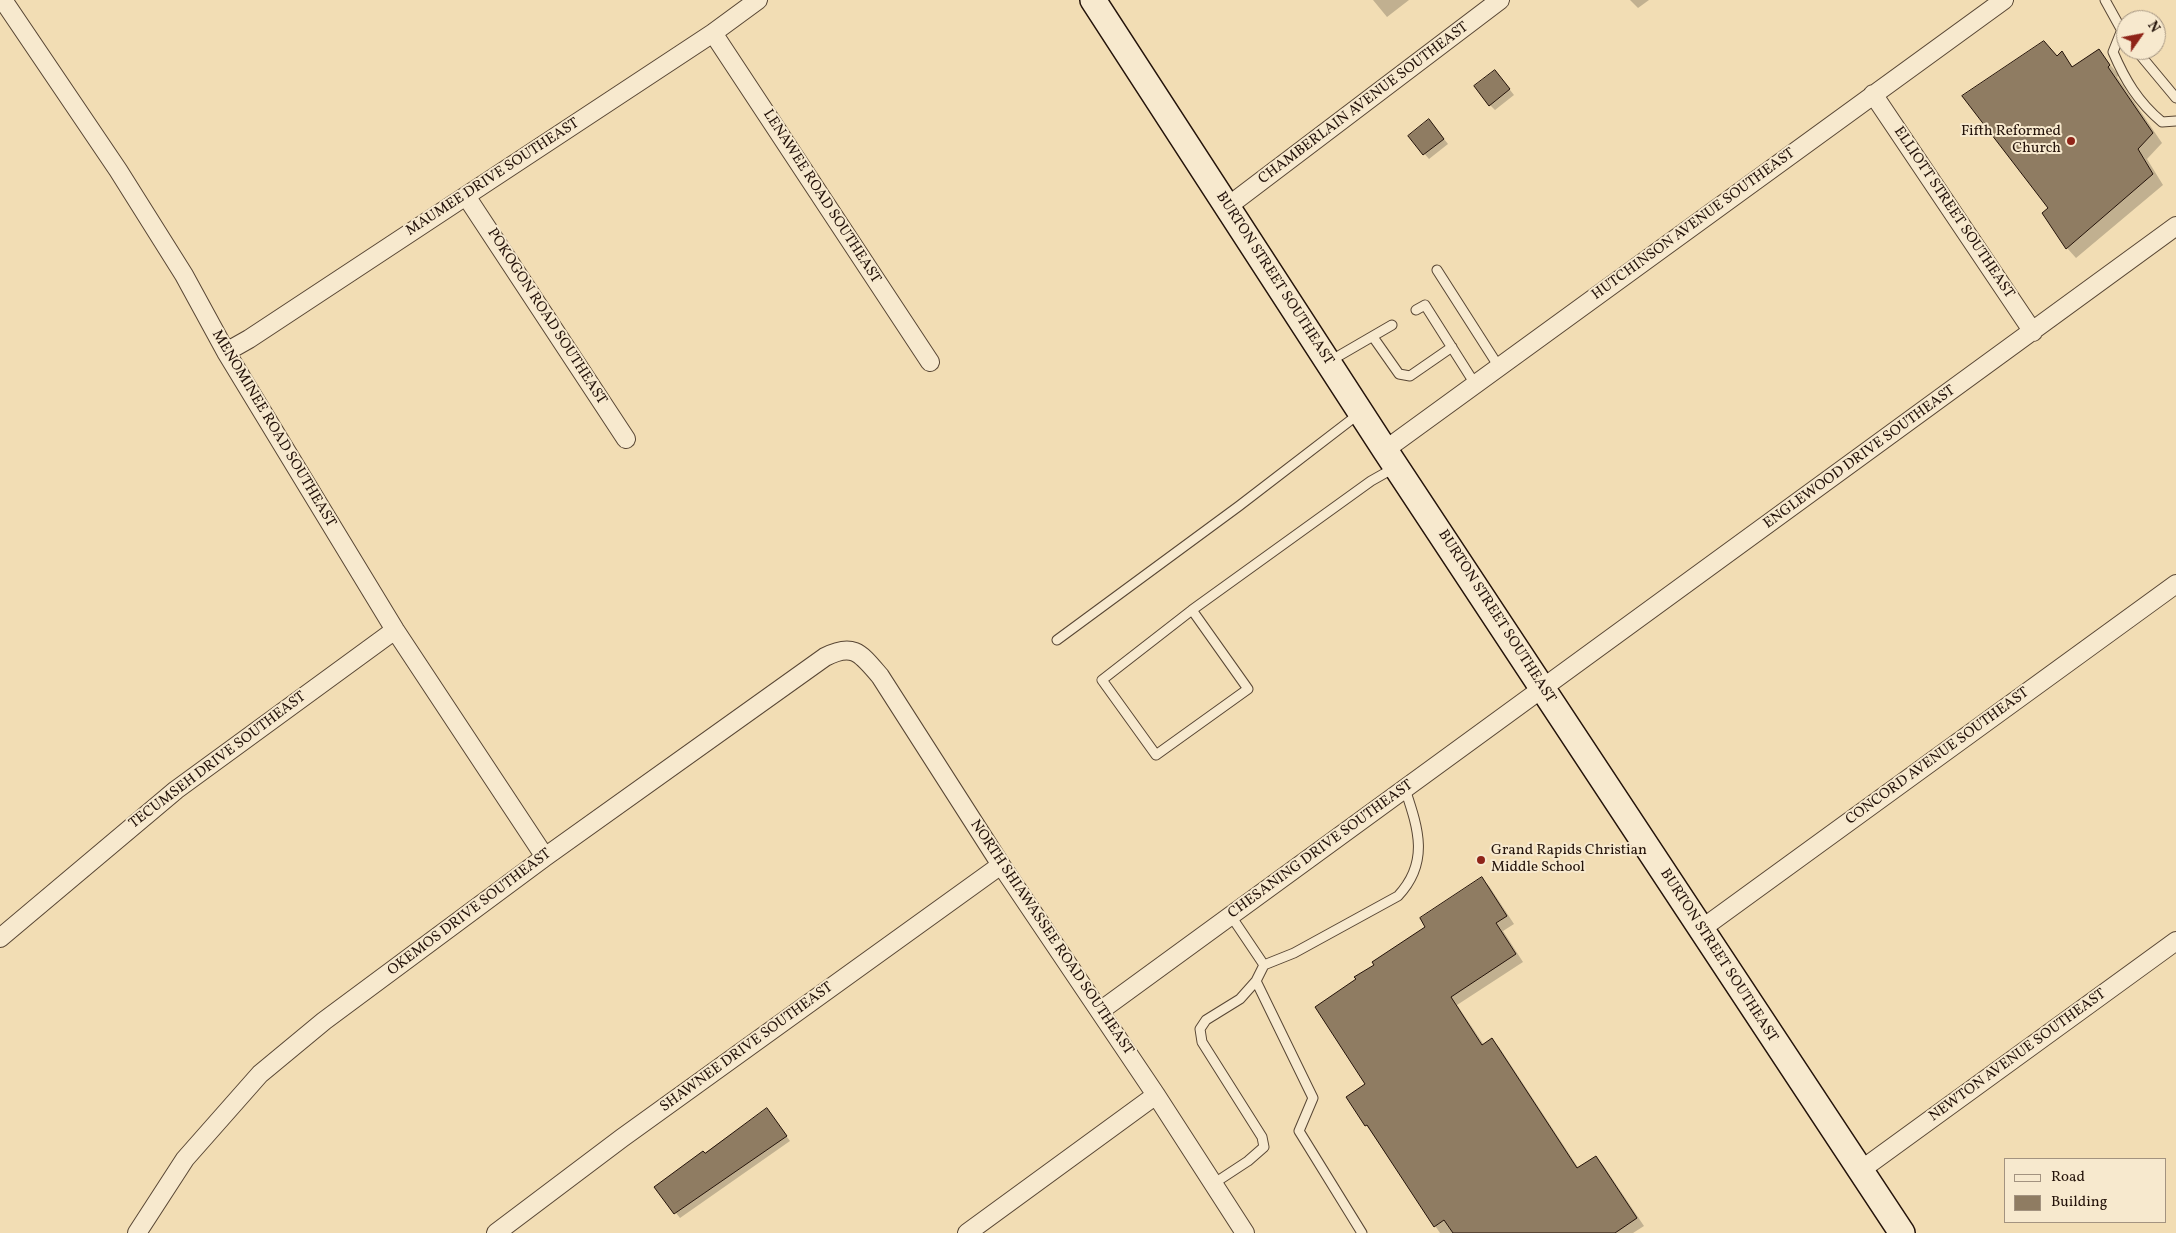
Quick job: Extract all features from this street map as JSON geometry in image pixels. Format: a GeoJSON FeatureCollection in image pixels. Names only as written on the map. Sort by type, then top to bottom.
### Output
{"type":"FeatureCollection","features":[{"type":"Feature","properties":{"kind":"main road","name":"BURTON STREET SOUTHEAST"},"geometry":{"type":"LineString","coordinates":[[1093,0],[1390,458],[1543,688],[1700,930],[1902,1233]]}},
{"type":"Feature","properties":{"kind":"street","name":"MENOMINEE ROAD SOUTHEAST"},"geometry":{"type":"LineString","coordinates":[[3,0],[118,170],[184,275],[226,352],[395,630],[545,857]]}},
{"type":"Feature","properties":{"kind":"street","name":"MAUMEE DRIVE SOUTHEAST"},"geometry":{"type":"LineString","coordinates":[[226,352],[713,33],[758,0]]}},
{"type":"Feature","properties":{"kind":"street","name":"CHAMBERLAIN AVENUE SOUTHEAST"},"geometry":{"type":"LineString","coordinates":[[1228,207],[1500,0]]}},
{"type":"Feature","properties":{"kind":"street","name":"HUTCHINSON AVENUE SOUTHEAST"},"geometry":{"type":"LineString","coordinates":[[1390,458],[1475,384],[2004,0]]}},
{"type":"Feature","properties":{"kind":"street","name":"LENAWEE ROAD SOUTHEAST"},"geometry":{"type":"LineString","coordinates":[[713,33],[930,362]]}},
{"type":"Feature","properties":{"kind":"street","name":"ELLIOTT STREET SOUTHEAST"},"geometry":{"type":"LineString","coordinates":[[1873,94],[2033,332]]}},
{"type":"Feature","properties":{"kind":"street","name":"POKOGON ROAD SOUTHEAST"},"geometry":{"type":"LineString","coordinates":[[466,196],[626,439]]}},
{"type":"Feature","properties":{"kind":"street","name":"ENGLEWOOD DRIVE SOUTHEAST"},"geometry":{"type":"LineString","coordinates":[[1543,688],[2176,226]]}},
{"type":"Feature","properties":{"kind":"street","name":"CONCORD AVENUE SOUTHEAST"},"geometry":{"type":"LineString","coordinates":[[1700,930],[2176,584]]}},
{"type":"Feature","properties":{"kind":"street","name":"TECUMSEH DRIVE SOUTHEAST"},"geometry":{"type":"LineString","coordinates":[[0,938],[176,790],[395,630]]}},
{"type":"Feature","properties":{"kind":"street","name":"OKEMOS DRIVE SOUTHEAST"},"geometry":{"type":"LineString","coordinates":[[137,1233],[185,1159],[260,1074],[324,1021],[545,857],[825,658],[839,650],[851,650]]}},
{"type":"Feature","properties":{"kind":"street","name":"NORTH SHIAWASSEE ROAD SOUTHEAST"},"geometry":{"type":"LineString","coordinates":[[851,650],[864,658],[880,676],[1001,865],[1156,1095],[1244,1233]]}},
{"type":"Feature","properties":{"kind":"street","name":"CHESANING DRIVE SOUTHEAST"},"geometry":{"type":"LineString","coordinates":[[1100,1011],[1543,688]]}},
{"type":"Feature","properties":{"kind":"street","name":"SHAWNEE DRIVE SOUTHEAST"},"geometry":{"type":"LineString","coordinates":[[496,1233],[630,1132],[1001,865]]}},
{"type":"Feature","properties":{"kind":"street","name":"NEWTON AVENUE SOUTHEAST"},"geometry":{"type":"LineString","coordinates":[[1861,1170],[2176,941]]}},
{"type":"Feature","properties":{"kind":"street"},"geometry":{"type":"LineString","coordinates":[[967,1233],[1156,1095]]}},
{"type":"Feature","properties":{"kind":"lane"},"geometry":{"type":"LineString","coordinates":[[2106,1],[2116,21]]}},
{"type":"Feature","properties":{"kind":"lane"},"geometry":{"type":"LineString","coordinates":[[2116,47],[2113,52],[2116,59]]}},
{"type":"Feature","properties":{"kind":"lane"},"geometry":{"type":"LineString","coordinates":[[2117,60],[2126,81],[2147,110],[2162,122],[2176,121]]}},
{"type":"Feature","properties":{"kind":"lane"},"geometry":{"type":"LineString","coordinates":[[2144,60],[2176,98]]}},
{"type":"Feature","properties":{"kind":"lane"},"geometry":{"type":"LineString","coordinates":[[1437,270],[1499,367]]}},
{"type":"Feature","properties":{"kind":"lane"},"geometry":{"type":"LineString","coordinates":[[1416,310],[1425,305],[1475,384]]}},
{"type":"Feature","properties":{"kind":"lane"},"geometry":{"type":"LineString","coordinates":[[1328,362],[1392,326]]}},
{"type":"Feature","properties":{"kind":"lane"},"geometry":{"type":"LineString","coordinates":[[1373,337],[1399,374],[1410,376],[1452,347]]}},
{"type":"Feature","properties":{"kind":"lane"},"geometry":{"type":"LineString","coordinates":[[1057,640],[1239,506],[1360,412]]}},
{"type":"Feature","properties":{"kind":"lane"},"geometry":{"type":"LineString","coordinates":[[1192,610],[1248,689],[1156,755],[1102,680],[1192,610],[1371,481],[1390,458]]}},
{"type":"Feature","properties":{"kind":"lane"},"geometry":{"type":"LineString","coordinates":[[1213,1184],[1248,1161],[1264,1147],[1262,1137],[1202,1042],[1200,1029],[1206,1020],[1240,999],[1256,981],[1264,965],[1294,953],[1398,896],[1407,887],[1414,874],[1419,853],[1417,826],[1405,789]]}},
{"type":"Feature","properties":{"kind":"lane"},"geometry":{"type":"LineString","coordinates":[[1231,916],[1264,965]]}},
{"type":"Feature","properties":{"kind":"lane"},"geometry":{"type":"LineString","coordinates":[[1256,981],[1313,1098],[1299,1131],[1362,1233]]}},
{"type":"Feature","properties":{"kind":"building","name":"Fifth Reformed Church"},"geometry":{"type":"Polygon","coordinates":[[[2044,41],[2057,56],[2062,51],[2072,67],[2099,49],[2110,65],[2108,67],[2153,133],[2138,149],[2153,174],[2066,249],[2042,213],[2048,208],[1962,96],[2044,41]]]}},
{"type":"Feature","properties":{"kind":"building"},"geometry":{"type":"Polygon","coordinates":[[[1495,70],[1510,89],[1489,106],[1474,86],[1495,70]]]}},
{"type":"Feature","properties":{"kind":"building"},"geometry":{"type":"Polygon","coordinates":[[[1429,119],[1444,139],[1423,155],[1408,136],[1429,119]]]}},
{"type":"Feature","properties":{"kind":"building"},"geometry":{"type":"Polygon","coordinates":[[[1482,877],[1507,916],[1496,923],[1516,954],[1451,997],[1482,1045],[1492,1038],[1577,1168],[1596,1156],[1637,1218],[1615,1233],[1453,1233],[1444,1220],[1434,1227],[1367,1125],[1365,1126],[1346,1097],[1365,1084],[1315,1007],[1356,979],[1354,977],[1374,965],[1372,962],[1425,927],[1420,918],[1482,877]]]}},
{"type":"Feature","properties":{"kind":"building"},"geometry":{"type":"Polygon","coordinates":[[[767,1108],[787,1136],[674,1214],[654,1187],[767,1108]]]}},
{"type":"Feature","properties":{"kind":"place","name":"Fifth Reformed Church"},"geometry":{"type":"Point","coordinates":[2071,141]}},
{"type":"Feature","properties":{"kind":"place","name":"Grand Rapids Christian Middle School"},"geometry":{"type":"Point","coordinates":[1481,860]}}]}
